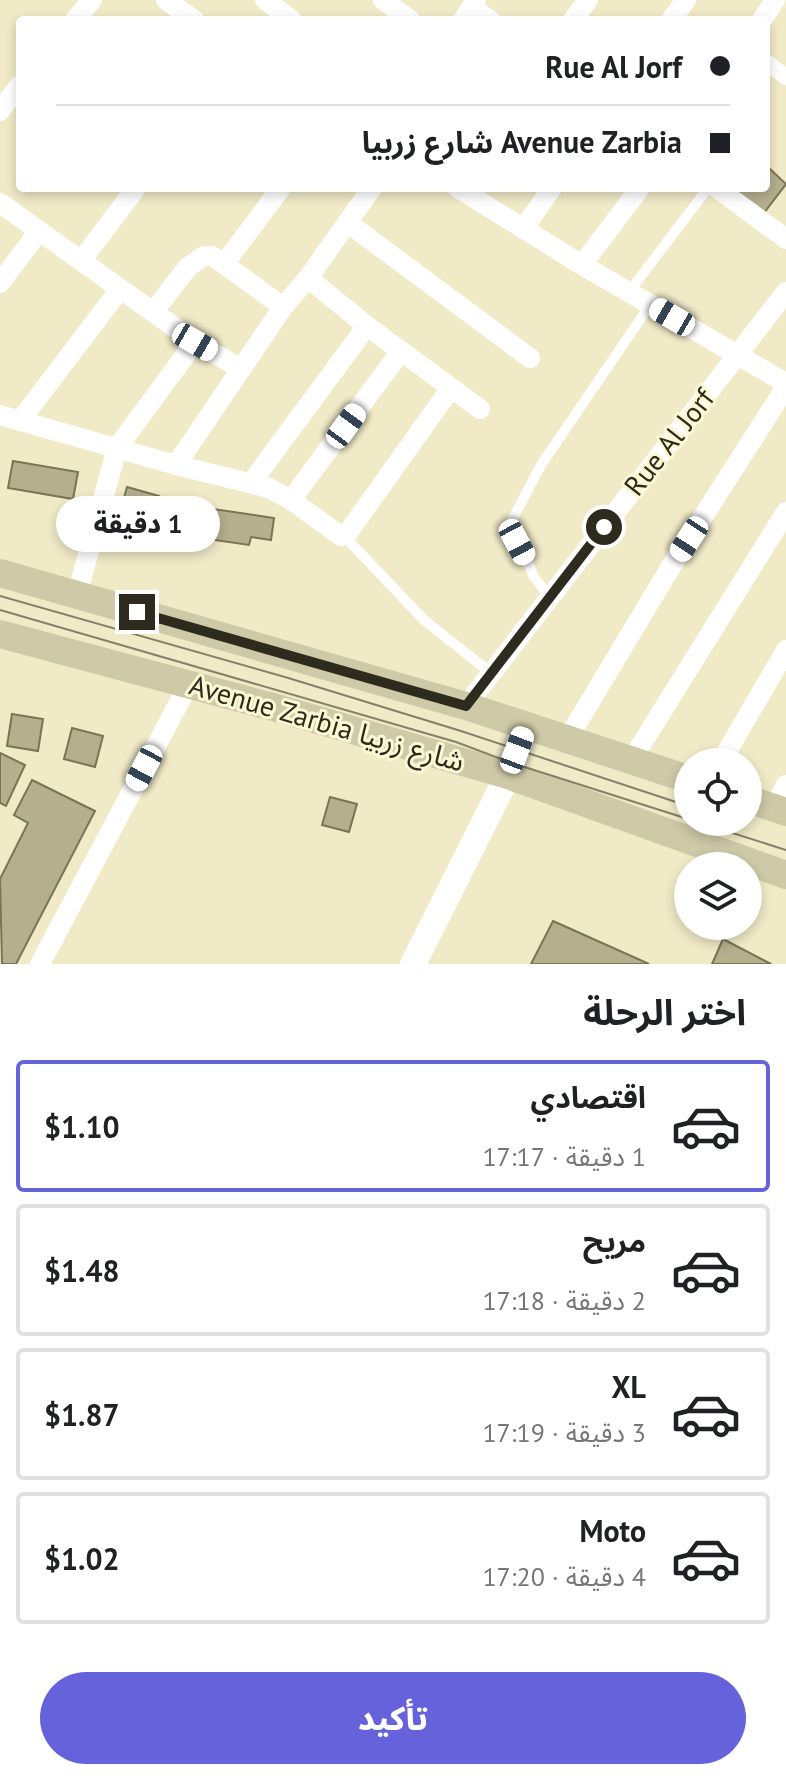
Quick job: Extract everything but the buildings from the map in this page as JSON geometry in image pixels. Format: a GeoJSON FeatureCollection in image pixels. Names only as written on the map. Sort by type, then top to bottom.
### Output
{"type":"FeatureCollection","features":[{"type":"Feature","properties":{"kind":"main road","name":"Avenue Zarbia شارع زربيا"},"geometry":{"type":"LineString","coordinates":[[0,573],[466,706],[674,775]]}},
{"type":"Feature","properties":{"kind":"main road","name":"Avenue Zarbia شارع زربيا"},"geometry":{"type":"LineString","coordinates":[[0,634],[508,775],[786,875]]}},
{"type":"Feature","properties":{"kind":"street"},"geometry":{"type":"LineString","coordinates":[[78,16],[92,0]]}},
{"type":"Feature","properties":{"kind":"street"},"geometry":{"type":"LineString","coordinates":[[166,0],[188,16]]}},
{"type":"Feature","properties":{"kind":"street"},"geometry":{"type":"LineString","coordinates":[[265,0],[287,16]]}},
{"type":"Feature","properties":{"kind":"street"},"geometry":{"type":"LineString","coordinates":[[383,0],[405,16]]}},
{"type":"Feature","properties":{"kind":"street"},"geometry":{"type":"LineString","coordinates":[[0,111],[16,90]]}},
{"type":"Feature","properties":{"kind":"street"},"geometry":{"type":"LineString","coordinates":[[81,261],[128,192]]}},
{"type":"Feature","properties":{"kind":"street"},"geometry":{"type":"LineString","coordinates":[[224,264],[278,192]]}},
{"type":"Feature","properties":{"kind":"street"},"geometry":{"type":"LineString","coordinates":[[176,465],[283,307],[308,278],[369,192]]}},
{"type":"Feature","properties":{"kind":"street"},"geometry":{"type":"LineString","coordinates":[[464,192],[786,385],[672,565],[567,740]]}},
{"type":"Feature","properties":{"kind":"street"},"geometry":{"type":"LineString","coordinates":[[523,229],[549,192]]}},
{"type":"Feature","properties":{"kind":"street"},"geometry":{"type":"LineString","coordinates":[[582,265],[637,192]]}},
{"type":"Feature","properties":{"kind":"street"},"geometry":{"type":"LineString","coordinates":[[722,192],[786,239]]}},
{"type":"Feature","properties":{"kind":"street"},"geometry":{"type":"LineString","coordinates":[[0,203],[195,342],[241,369]]}},
{"type":"Feature","properties":{"kind":"street"},"geometry":{"type":"LineString","coordinates":[[348,223],[530,358]]}},
{"type":"Feature","properties":{"kind":"street"},"geometry":{"type":"LineString","coordinates":[[0,283],[39,231]]}},
{"type":"Feature","properties":{"kind":"street"},"geometry":{"type":"LineString","coordinates":[[153,312],[195,260],[212,256],[283,307]]}},
{"type":"Feature","properties":{"kind":"street"},"geometry":{"type":"LineString","coordinates":[[308,278],[367,326],[480,409]]}},
{"type":"Feature","properties":{"kind":"street"},"geometry":{"type":"LineString","coordinates":[[120,289],[10,418],[269,488],[339,535],[344,536],[451,388]]}},
{"type":"Feature","properties":{"kind":"street","name":"Rue Al Jorf"},"geometry":{"type":"LineString","coordinates":[[466,706],[786,292]]}},
{"type":"Feature","properties":{"kind":"street"},"geometry":{"type":"LineString","coordinates":[[251,483],[367,326]]}},
{"type":"Feature","properties":{"kind":"street"},"geometry":{"type":"LineString","coordinates":[[77,595],[117,448],[195,342]]}},
{"type":"Feature","properties":{"kind":"street"},"geometry":{"type":"LineString","coordinates":[[291,500],[401,351]]}},
{"type":"Feature","properties":{"kind":"street"},"geometry":{"type":"LineString","coordinates":[[631,761],[786,512]]}},
{"type":"Feature","properties":{"kind":"street"},"geometry":{"type":"LineString","coordinates":[[729,748],[786,650]]}},
{"type":"Feature","properties":{"kind":"street"},"geometry":{"type":"LineString","coordinates":[[40,964],[189,684]]}},
{"type":"Feature","properties":{"kind":"street"},"geometry":{"type":"LineString","coordinates":[[413,964],[508,775],[526,726]]}},
{"type":"Feature","properties":{"kind":"lane"},"geometry":{"type":"LineString","coordinates":[[629,292],[705,192]]}},
{"type":"Feature","properties":{"kind":"lane"},"geometry":{"type":"LineString","coordinates":[[550,597],[534,577],[511,522],[541,465],[650,305]]}},
{"type":"Feature","properties":{"kind":"lane"},"geometry":{"type":"LineString","coordinates":[[344,536],[424,620],[491,673]]}},
{"type":"Feature","properties":{"kind":"tram line"},"geometry":{"type":"LineString","coordinates":[[0,596],[285,677],[674,801]]}},
{"type":"Feature","properties":{"kind":"tram line"},"geometry":{"type":"LineString","coordinates":[[0,610],[456,742],[674,815]]}},
{"type":"Feature","properties":{"kind":"tram line"},"geometry":{"type":"LineString","coordinates":[[742,836],[786,850]]}},
{"type":"Feature","properties":{"kind":"route"},"geometry":{"type":"LineString","coordinates":[[137,612],[466,706],[604,527]]}}]}
